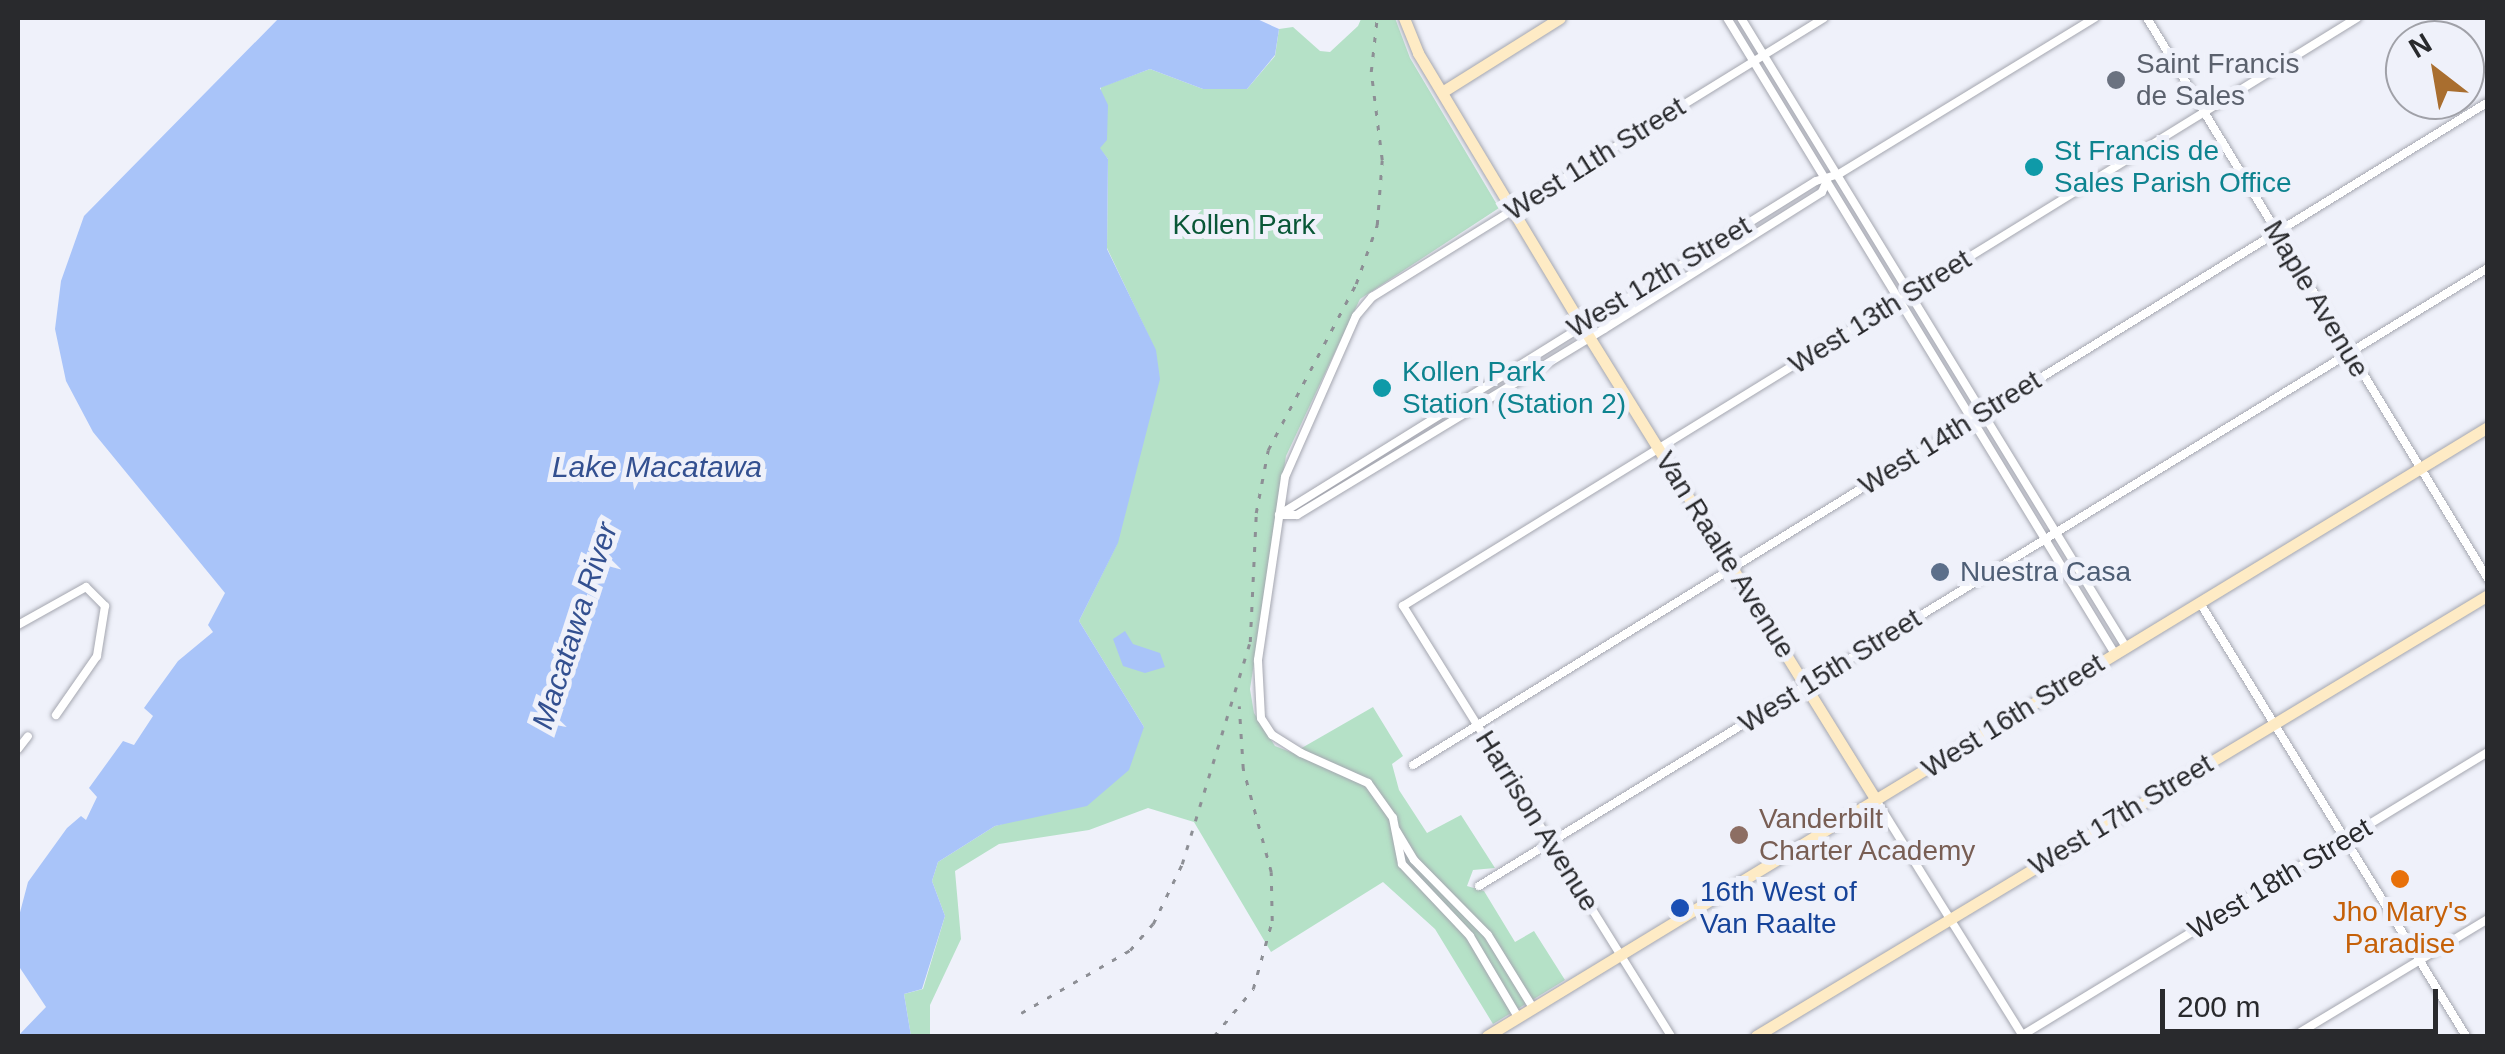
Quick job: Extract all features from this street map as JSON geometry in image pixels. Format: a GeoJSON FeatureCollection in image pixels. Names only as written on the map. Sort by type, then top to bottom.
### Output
{"type":"FeatureCollection","features":[{"type":"Feature","properties":{"kind":"street","name":"Van Raalte Avenue"},"geometry":{"type":"LineString","coordinates":[[1404,18],[1442,92],[1581,324],[2022,1036]]}},
{"type":"Feature","properties":{"kind":"street"},"geometry":{"type":"LineString","coordinates":[[1442,92],[1560,18]]}},
{"type":"Feature","properties":{"kind":"street"},"geometry":{"type":"LineString","coordinates":[[1727,18],[1972,420],[2120,650]]}},
{"type":"Feature","properties":{"kind":"street"},"geometry":{"type":"LineString","coordinates":[[1740,18],[2056,532],[2120,650]]}},
{"type":"Feature","properties":{"kind":"street","name":"West 11th Street"},"geometry":{"type":"LineString","coordinates":[[1279,515],[1296,446],[1367,302],[1824,18]]}},
{"type":"Feature","properties":{"kind":"street","name":"West 12th Street"},"geometry":{"type":"LineString","coordinates":[[1279,515],[1581,324],[2095,18]]}},
{"type":"Feature","properties":{"kind":"street","name":"Maple Avenue"},"geometry":{"type":"LineString","coordinates":[[2147,18],[2418,470],[2488,578]]}},
{"type":"Feature","properties":{"kind":"street","name":"West 13th Street"},"geometry":{"type":"LineString","coordinates":[[1404,606],[2356,18]]}},
{"type":"Feature","properties":{"kind":"street","name":"West 14th Street"},"geometry":{"type":"LineString","coordinates":[[1413,765],[2488,102]]}},
{"type":"Feature","properties":{"kind":"street","name":"West 12th Street"},"geometry":{"type":"LineString","coordinates":[[1279,515],[1297,515],[1590,337],[1822,192],[1827,180]]}},
{"type":"Feature","properties":{"kind":"street","name":"West 15th Street"},"geometry":{"type":"LineString","coordinates":[[1478,886],[2488,268]]}},
{"type":"Feature","properties":{"kind":"street","name":"West 16th Street"},"geometry":{"type":"LineString","coordinates":[[1486,1036],[2488,427]]}},
{"type":"Feature","properties":{"kind":"street"},"geometry":{"type":"LineString","coordinates":[[1279,515],[1258,660],[1261,718],[1272,736],[1300,754],[1368,783],[1421,868],[1488,935],[1533,1008]]}},
{"type":"Feature","properties":{"kind":"street"},"geometry":{"type":"LineString","coordinates":[[18,625],[86,587],[105,606],[106,626],[97,656],[56,715]]}},
{"type":"Feature","properties":{"kind":"street","name":"West 17th Street"},"geometry":{"type":"LineString","coordinates":[[1756,1036],[2488,595]]}},
{"type":"Feature","properties":{"kind":"street"},"geometry":{"type":"LineString","coordinates":[[2200,602],[2466,1036]]}},
{"type":"Feature","properties":{"kind":"street","name":"Harrison Avenue"},"geometry":{"type":"LineString","coordinates":[[1404,606],[1671,1036]]}},
{"type":"Feature","properties":{"kind":"street"},"geometry":{"type":"LineString","coordinates":[[18,748],[28,736]]}},
{"type":"Feature","properties":{"kind":"street","name":"West 18th Street"},"geometry":{"type":"LineString","coordinates":[[2022,1036],[2488,752]]}},
{"type":"Feature","properties":{"kind":"street"},"geometry":{"type":"LineString","coordinates":[[1396,830],[1408,874],[1470,936],[1518,1017]]}},
{"type":"Feature","properties":{"kind":"street"},"geometry":{"type":"LineString","coordinates":[[2294,1036],[2488,919]]}},
{"type":"Feature","properties":{"kind":"green space","name":"Kollen Park"},"geometry":{"type":"Polygon","coordinates":[[[1354,18],[1395,18],[1410,58],[1499,208],[1360,299],[1286,456],[1250,689],[1254,713],[1275,746],[1293,753],[1373,707],[1403,756],[1392,764],[1399,790],[1427,833],[1461,815],[1495,868],[1473,870],[1467,886],[1484,891],[1515,942],[1534,931],[1565,980],[1493,1024],[1435,929],[1383,882],[1271,952],[1194,822],[1148,808],[1089,830],[999,844],[955,871],[961,939],[930,1005],[930,1036],[911,1036],[904,994],[923,989],[945,916],[932,881],[938,862],[995,826],[1069,805],[1144,727],[1079,621],[1117,544],[1152,343],[1107,248],[1108,159],[1099,148],[1101,87],[1150,69],[1203,89],[1247,89],[1275,56],[1279,29],[1293,27],[1320,51],[1330,52],[1358,26],[1361,19],[1354,18]]]}},
{"type":"Feature","properties":{"kind":"water","name":"Lake Macatawa"},"geometry":{"type":"Polygon","coordinates":[[[279,18],[1255,18],[1279,29],[1275,55],[1247,89],[1203,89],[1150,69],[1100,88],[1108,105],[1107,140],[1100,148],[1108,159],[1107,249],[1156,350],[1160,379],[1118,543],[1079,621],[1144,727],[1129,770],[1087,806],[995,826],[938,862],[932,881],[945,916],[922,989],[904,994],[911,1036],[18,1036],[46,1007],[18,965],[18,920],[28,882],[67,828],[81,816],[86,820],[97,797],[89,788],[123,741],[134,745],[153,716],[144,708],[178,661],[213,632],[208,625],[225,593],[93,432],[66,381],[55,329],[61,281],[84,216],[279,18]]]}},
{"type":"Feature","properties":{"kind":"water"},"geometry":{"type":"Polygon","coordinates":[[[1125,631],[1133,644],[1160,653],[1165,667],[1145,673],[1123,666],[1113,639],[1125,631]]]}},
{"type":"Feature","properties":{"kind":"railway"},"geometry":{"type":"LineString","coordinates":[[1021,1013],[1130,950],[1153,924],[1182,864],[1250,642],[1256,513],[1268,450],[1356,284],[1377,225],[1382,160],[1371,72],[1377,18]]}},
{"type":"Feature","properties":{"kind":"railway"},"geometry":{"type":"LineString","coordinates":[[1214,1036],[1253,989],[1272,921],[1271,872],[1243,769],[1239,706]]}},
{"type":"Feature","properties":{"kind":"place","name":"Saint Francis de Sales"},"geometry":{"type":"Point","coordinates":[2116,80]}},
{"type":"Feature","properties":{"kind":"place","name":"St Francis de Sales Parish Office"},"geometry":{"type":"Point","coordinates":[2034,167]}},
{"type":"Feature","properties":{"kind":"place","name":"Kollen Park Station (Station 2)"},"geometry":{"type":"Point","coordinates":[1382,388]}},
{"type":"Feature","properties":{"kind":"place","name":"Nuestra Casa"},"geometry":{"type":"Point","coordinates":[1940,572]}},
{"type":"Feature","properties":{"kind":"place","name":"Vanderbilt Charter Academy"},"geometry":{"type":"Point","coordinates":[1739,835]}},
{"type":"Feature","properties":{"kind":"place","name":"Jho Mary's Paradise"},"geometry":{"type":"Point","coordinates":[2400,879]}},
{"type":"Feature","properties":{"kind":"place","name":"16th West of Van Raalte"},"geometry":{"type":"Point","coordinates":[1680,908]}},
{"type":"Feature","properties":{"kind":"water label","name":"Macatawa River"},"geometry":{"type":"Point","coordinates":[575,626]}}]}
